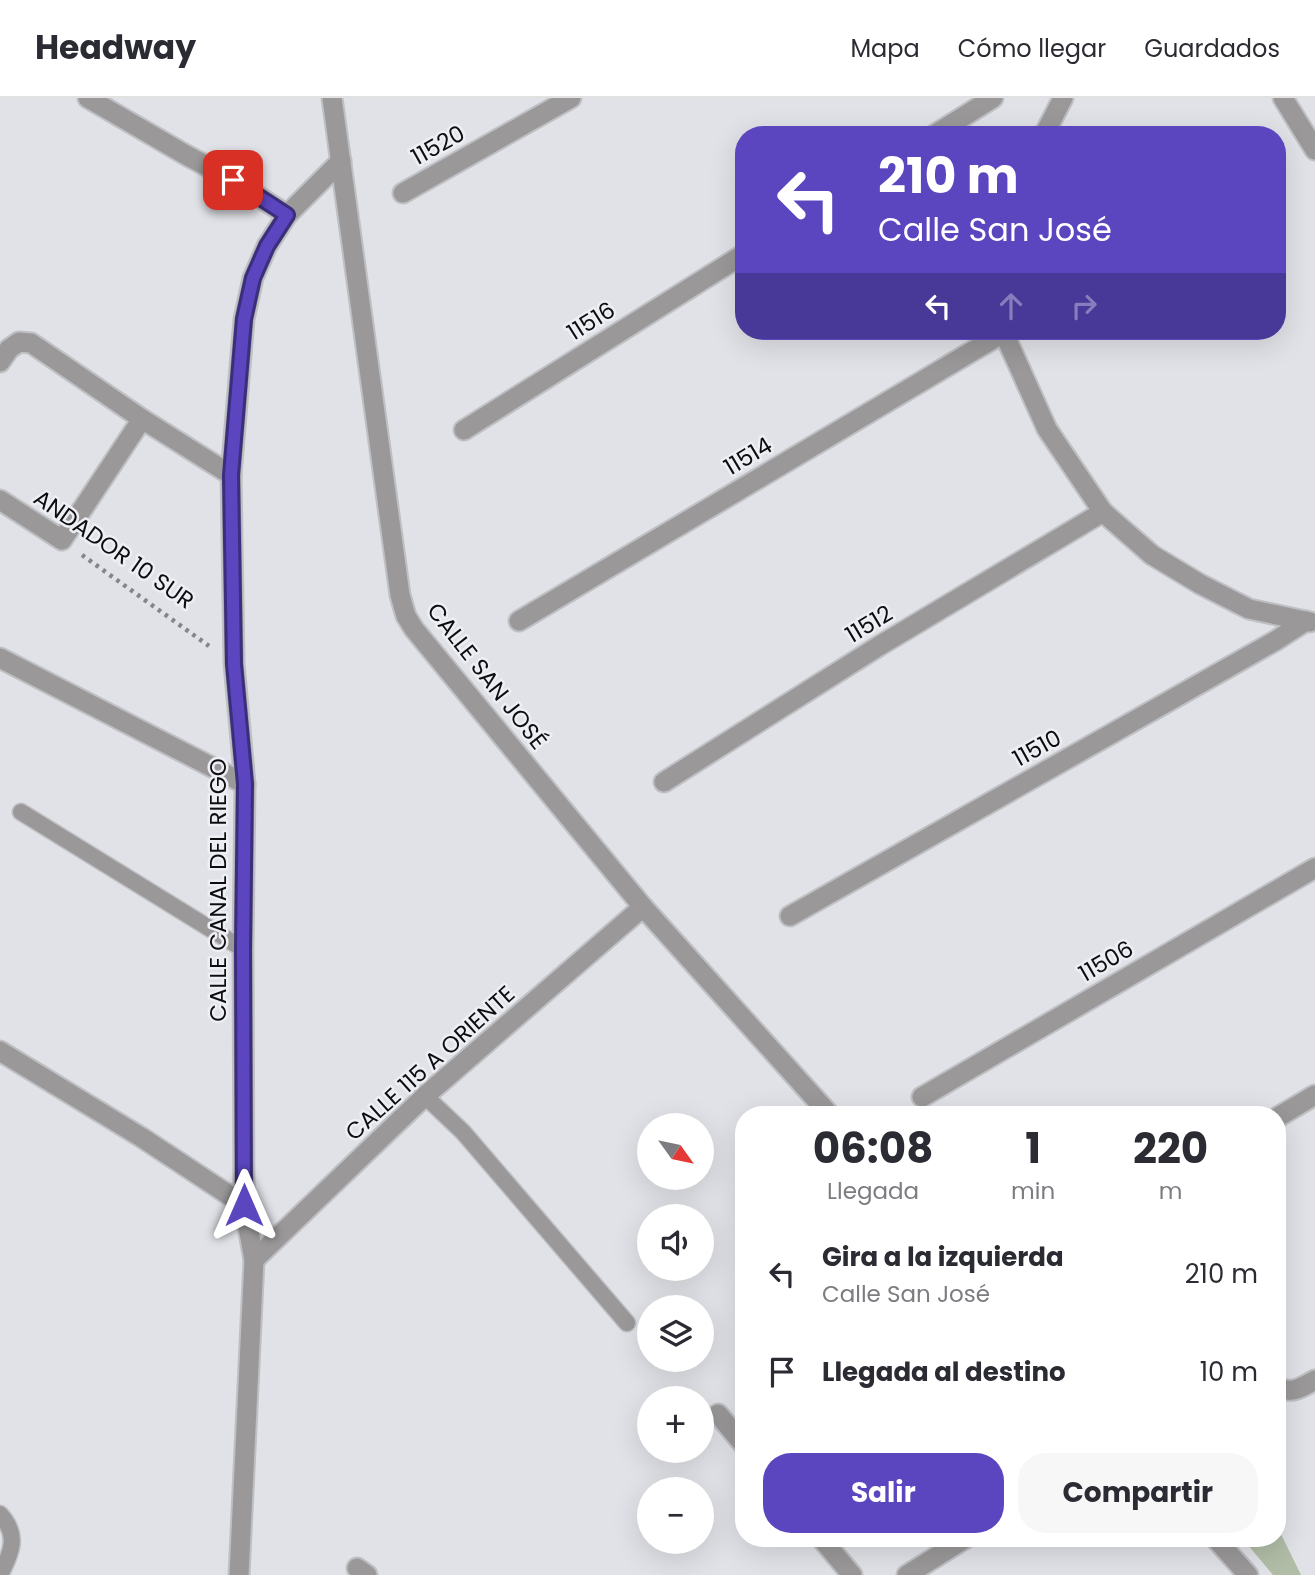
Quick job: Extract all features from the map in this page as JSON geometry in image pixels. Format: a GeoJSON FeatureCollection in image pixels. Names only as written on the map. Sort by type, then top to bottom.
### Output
{"type":"FeatureCollection","features":[{"type":"Feature","properties":{"kind":"street"},"geometry":{"type":"LineString","coordinates":[[88,98],[233,180],[287,215],[341,161]]}},
{"type":"Feature","properties":{"kind":"street","name":"CALLE SAN JOSÉ"},"geometry":{"type":"LineString","coordinates":[[332,98],[400,595],[406,616],[643,907],[822,1106]]}},
{"type":"Feature","properties":{"kind":"street","name":"11520"},"geometry":{"type":"LineString","coordinates":[[402,193],[571,98]]}},
{"type":"Feature","properties":{"kind":"street"},"geometry":{"type":"LineString","coordinates":[[948,126],[993,98]]}},
{"type":"Feature","properties":{"kind":"street"},"geometry":{"type":"LineString","coordinates":[[1049,126],[1063,98]]}},
{"type":"Feature","properties":{"kind":"street"},"geometry":{"type":"LineString","coordinates":[[1283,98],[1315,150]]}},
{"type":"Feature","properties":{"kind":"street","name":"CALLE CANAL DEL RIEGO"},"geometry":{"type":"LineString","coordinates":[[239,1575],[254,1260],[244,1205],[245,784],[234,664],[231,475],[244,319],[253,278],[267,246],[287,215]]}},
{"type":"Feature","properties":{"kind":"street","name":"11516"},"geometry":{"type":"LineString","coordinates":[[464,430],[735,260]]}},
{"type":"Feature","properties":{"kind":"street","name":"11514"},"geometry":{"type":"LineString","coordinates":[[519,621],[990,340]]}},
{"type":"Feature","properties":{"kind":"street"},"geometry":{"type":"LineString","coordinates":[[1007,340],[1047,429],[1103,512],[1152,555],[1200,584],[1249,609],[1310,622]]}},
{"type":"Feature","properties":{"kind":"street"},"geometry":{"type":"LineString","coordinates":[[0,362],[9,349],[19,342],[32,343],[142,419],[231,475]]}},
{"type":"Feature","properties":{"kind":"street"},"geometry":{"type":"LineString","coordinates":[[62,540],[142,419]]}},
{"type":"Feature","properties":{"kind":"street","name":"ANDADOR 10 SUR"},"geometry":{"type":"LineString","coordinates":[[0,500],[62,540]]}},
{"type":"Feature","properties":{"kind":"street","name":"11512"},"geometry":{"type":"LineString","coordinates":[[664,782],[879,646],[1103,512]]}},
{"type":"Feature","properties":{"kind":"street","name":"11510"},"geometry":{"type":"LineString","coordinates":[[790,916],[1310,622]]}},
{"type":"Feature","properties":{"kind":"street"},"geometry":{"type":"LineString","coordinates":[[0,658],[245,784]]}},
{"type":"Feature","properties":{"kind":"street","name":"11506"},"geometry":{"type":"LineString","coordinates":[[922,1097],[1315,868]]}},
{"type":"Feature","properties":{"kind":"street","name":"CALLE 115 A ORIENTE"},"geometry":{"type":"LineString","coordinates":[[254,1260],[425,1096],[643,907]]}},
{"type":"Feature","properties":{"kind":"street"},"geometry":{"type":"LineString","coordinates":[[0,1051],[244,1205]]}},
{"type":"Feature","properties":{"kind":"street"},"geometry":{"type":"LineString","coordinates":[[1286,1112],[1315,1095]]}},
{"type":"Feature","properties":{"kind":"street"},"geometry":{"type":"LineString","coordinates":[[1286,1392],[1300,1389],[1315,1380]]}},
{"type":"Feature","properties":{"kind":"street"},"geometry":{"type":"LineString","coordinates":[[718,1414],[735,1434]]}},
{"type":"Feature","properties":{"kind":"street"},"geometry":{"type":"LineString","coordinates":[[829,1547],[852,1575]]}},
{"type":"Feature","properties":{"kind":"street"},"geometry":{"type":"LineString","coordinates":[[907,1575],[952,1547]]}},
{"type":"Feature","properties":{"kind":"street"},"geometry":{"type":"LineString","coordinates":[[1222,1547],[1248,1575]]}},
{"type":"Feature","properties":{"kind":"lane"},"geometry":{"type":"LineString","coordinates":[[21,812],[243,949]]}},
{"type":"Feature","properties":{"kind":"lane"},"geometry":{"type":"LineString","coordinates":[[425,1096],[463,1132],[628,1323]]}},
{"type":"Feature","properties":{"kind":"lane"},"geometry":{"type":"LineString","coordinates":[[0,1514],[7,1522],[12,1538],[10,1556],[0,1575]]}},
{"type":"Feature","properties":{"kind":"path","name":"ANDADOR 10 SUR"},"geometry":{"type":"LineString","coordinates":[[62,540],[234,664]]}},
{"type":"Feature","properties":{"kind":"green space"},"geometry":{"type":"Polygon","coordinates":[[[1286,1544],[1301,1575],[1273,1575],[1250,1547],[1286,1547],[1286,1544]]]}},
{"type":"Feature","properties":{"kind":"route"},"geometry":{"type":"LineString","coordinates":[[233,180],[287,215],[267,246],[253,278],[244,319],[231,475],[234,664],[245,784],[244,1205]]}}]}
